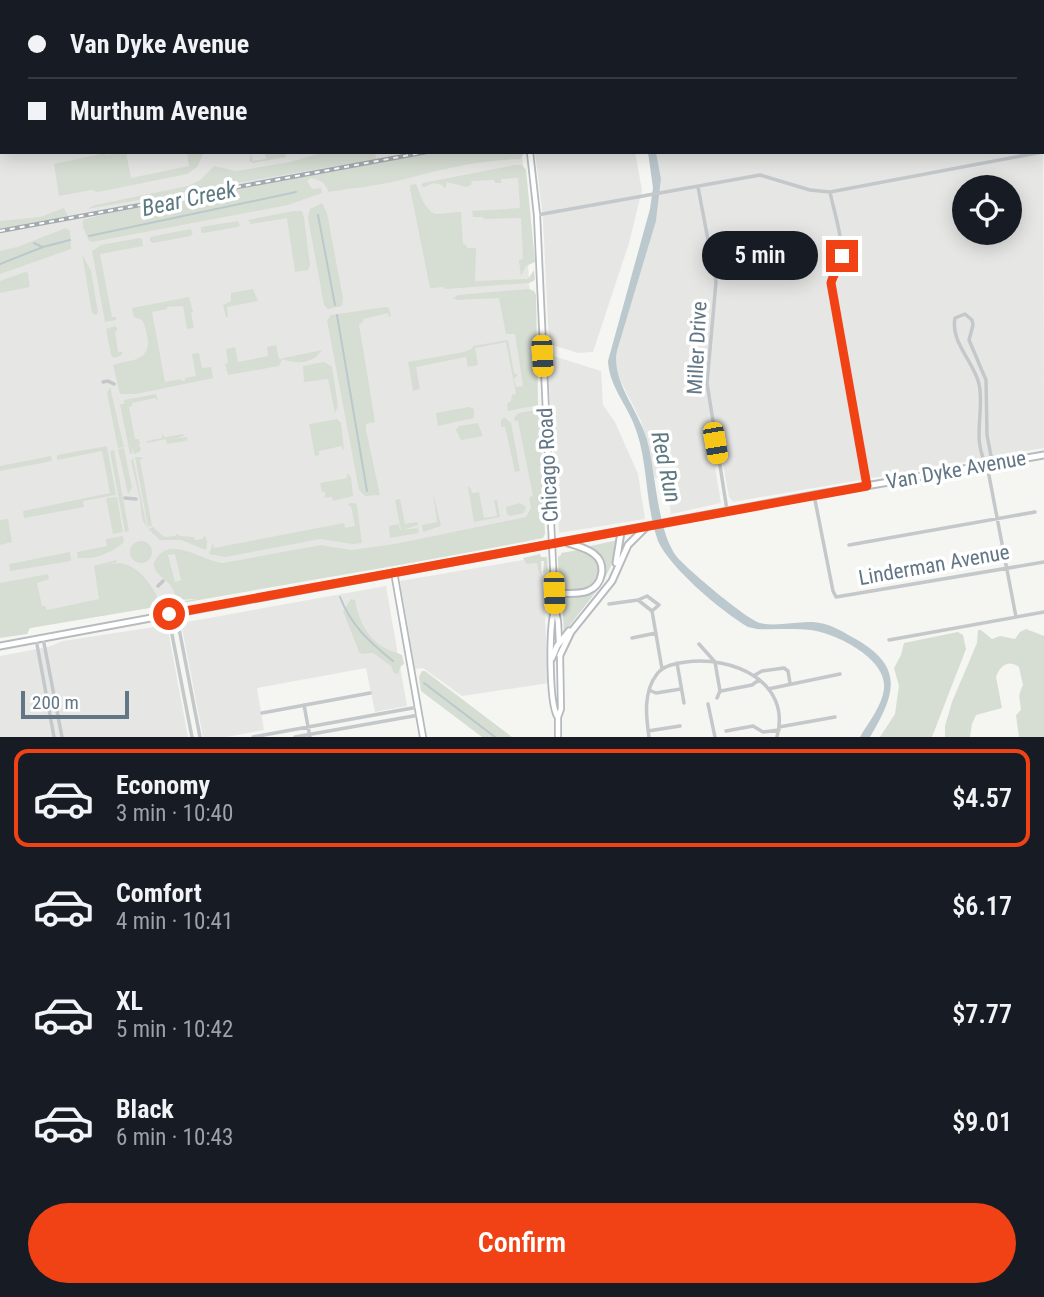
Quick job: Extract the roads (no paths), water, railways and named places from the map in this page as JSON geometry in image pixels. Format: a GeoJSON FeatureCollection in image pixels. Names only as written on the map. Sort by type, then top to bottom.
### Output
{"type":"FeatureCollection","features":[{"type":"Feature","properties":{"kind":"main road","name":"Chicago Road"},"geometry":{"type":"LineString","coordinates":[[530,154],[537,215],[554,593],[560,655],[561,709],[558,717],[558,737]]}},
{"type":"Feature","properties":{"kind":"main road","name":"Van Dyke Avenue"},"geometry":{"type":"LineString","coordinates":[[0,646],[1044,455]]}},
{"type":"Feature","properties":{"kind":"main road"},"geometry":{"type":"LineString","coordinates":[[560,655],[571,632],[612,581],[628,545],[646,527]]}},
{"type":"Feature","properties":{"kind":"main road"},"geometry":{"type":"LineString","coordinates":[[552,658],[559,642],[611,576],[621,532]]}},
{"type":"Feature","properties":{"kind":"main road"},"geometry":{"type":"LineString","coordinates":[[554,593],[590,590],[598,583],[601,575],[600,562],[596,555],[565,542]]}},
{"type":"Feature","properties":{"kind":"main road"},"geometry":{"type":"LineString","coordinates":[[394,572],[423,737]]}},
{"type":"Feature","properties":{"kind":"main road","name":"Chicago Road"},"geometry":{"type":"LineString","coordinates":[[555,610],[552,621],[553,709],[558,717]]}},
{"type":"Feature","properties":{"kind":"street"},"geometry":{"type":"LineString","coordinates":[[537,215],[760,175],[810,190],[830,192],[1032,154]]}},
{"type":"Feature","properties":{"kind":"street","name":"Miller Drive"},"geometry":{"type":"LineString","coordinates":[[698,187],[716,282],[707,383],[727,511]]}},
{"type":"Feature","properties":{"kind":"street"},"geometry":{"type":"LineString","coordinates":[[830,192],[842,256],[831,280],[832,289],[867,486]]}},
{"type":"Feature","properties":{"kind":"street"},"geometry":{"type":"LineString","coordinates":[[987,465],[991,456],[987,430],[986,380],[969,340],[972,320],[965,314],[954,321],[954,330],[974,370],[981,397],[978,432],[982,457],[987,465],[1016,617]]}},
{"type":"Feature","properties":{"kind":"street"},"geometry":{"type":"LineString","coordinates":[[974,370],[981,366]]}},
{"type":"Feature","properties":{"kind":"street"},"geometry":{"type":"LineString","coordinates":[[103,382],[114,384]]}},
{"type":"Feature","properties":{"kind":"street"},"geometry":{"type":"LineString","coordinates":[[981,397],[988,394]]}},
{"type":"Feature","properties":{"kind":"street"},"geometry":{"type":"LineString","coordinates":[[978,432],[987,430]]}},
{"type":"Feature","properties":{"kind":"street","name":"Linderman Avenue"},"geometry":{"type":"LineString","coordinates":[[814,495],[832,592],[836,597],[1044,562]]}},
{"type":"Feature","properties":{"kind":"street"},"geometry":{"type":"LineString","coordinates":[[125,498],[136,499]]}},
{"type":"Feature","properties":{"kind":"street"},"geometry":{"type":"LineString","coordinates":[[849,545],[1035,512]]}},
{"type":"Feature","properties":{"kind":"street"},"geometry":{"type":"LineString","coordinates":[[158,586],[163,581]]}},
{"type":"Feature","properties":{"kind":"street"},"geometry":{"type":"LineString","coordinates":[[609,604],[647,596],[659,605],[652,611]]}},
{"type":"Feature","properties":{"kind":"street"},"geometry":{"type":"LineString","coordinates":[[638,600],[652,611],[663,668]]}},
{"type":"Feature","properties":{"kind":"street"},"geometry":{"type":"LineString","coordinates":[[889,640],[1044,612]]}},
{"type":"Feature","properties":{"kind":"street"},"geometry":{"type":"LineString","coordinates":[[176,613],[200,737]]}},
{"type":"Feature","properties":{"kind":"street"},"geometry":{"type":"LineString","coordinates":[[169,614],[192,737]]}},
{"type":"Feature","properties":{"kind":"street"},"geometry":{"type":"LineString","coordinates":[[632,638],[656,633]]}},
{"type":"Feature","properties":{"kind":"street"},"geometry":{"type":"LineString","coordinates":[[40,639],[54,737]]}},
{"type":"Feature","properties":{"kind":"street"},"geometry":{"type":"LineString","coordinates":[[40,639],[62,737]]}},
{"type":"Feature","properties":{"kind":"street"},"geometry":{"type":"LineString","coordinates":[[699,644],[715,662],[720,691],[717,698]]}},
{"type":"Feature","properties":{"kind":"street"},"geometry":{"type":"LineString","coordinates":[[649,737],[646,704],[649,690],[663,668],[677,663],[733,662],[755,676],[768,689],[776,704],[779,729],[777,737]]}},
{"type":"Feature","properties":{"kind":"street"},"geometry":{"type":"LineString","coordinates":[[677,663],[684,702]]}},
{"type":"Feature","properties":{"kind":"street"},"geometry":{"type":"LineString","coordinates":[[755,676],[762,671],[784,668],[788,671],[789,683]]}},
{"type":"Feature","properties":{"kind":"street"},"geometry":{"type":"LineString","coordinates":[[180,675],[187,674]]}},
{"type":"Feature","properties":{"kind":"street"},"geometry":{"type":"LineString","coordinates":[[768,689],[840,674]]}},
{"type":"Feature","properties":{"kind":"street"},"geometry":{"type":"LineString","coordinates":[[720,691],[752,685],[759,680]]}},
{"type":"Feature","properties":{"kind":"street"},"geometry":{"type":"LineString","coordinates":[[183,689],[190,688]]}},
{"type":"Feature","properties":{"kind":"street"},"geometry":{"type":"LineString","coordinates":[[649,690],[656,693],[681,689]]}},
{"type":"Feature","properties":{"kind":"street"},"geometry":{"type":"LineString","coordinates":[[262,713],[370,693]]}},
{"type":"Feature","properties":{"kind":"street"},"geometry":{"type":"LineString","coordinates":[[708,704],[715,737]]}},
{"type":"Feature","properties":{"kind":"street"},"geometry":{"type":"LineString","coordinates":[[304,705],[310,736]]}},
{"type":"Feature","properties":{"kind":"street"},"geometry":{"type":"LineString","coordinates":[[253,737],[418,707]]}},
{"type":"Feature","properties":{"kind":"street"},"geometry":{"type":"LineString","coordinates":[[295,737],[419,715]]}},
{"type":"Feature","properties":{"kind":"street"},"geometry":{"type":"LineString","coordinates":[[726,730],[752,726],[763,732],[835,717]]}},
{"type":"Feature","properties":{"kind":"street"},"geometry":{"type":"LineString","coordinates":[[648,731],[680,726]]}},
{"type":"Feature","properties":{"kind":"waterway","name":"Bear Creek"},"geometry":{"type":"LineString","coordinates":[[89,236],[296,192]]}},
{"type":"Feature","properties":{"kind":"waterway","name":"Bear Creek"},"geometry":{"type":"LineString","coordinates":[[318,215],[335,305]]}},
{"type":"Feature","properties":{"kind":"waterway","name":"Bear Creek"},"geometry":{"type":"LineString","coordinates":[[0,264],[43,247],[70,240]]}},
{"type":"Feature","properties":{"kind":"waterway"},"geometry":{"type":"LineString","coordinates":[[34,243],[42,247]]}},
{"type":"Feature","properties":{"kind":"waterway","name":"Bear Creek"},"geometry":{"type":"LineString","coordinates":[[337,315],[367,491]]}},
{"type":"Feature","properties":{"kind":"waterway","name":"Bear Creek"},"geometry":{"type":"LineString","coordinates":[[340,597],[362,632],[393,661]]}},
{"type":"Feature","properties":{"kind":"waterway","name":"Bear Creek"},"geometry":{"type":"LineString","coordinates":[[424,683],[495,737]]}},
{"type":"Feature","properties":{"kind":"railway"},"geometry":{"type":"LineString","coordinates":[[0,231],[415,154]]}},
{"type":"Feature","properties":{"kind":"water label","name":"Red Run"},"geometry":{"type":"Point","coordinates":[666,467]}}]}
